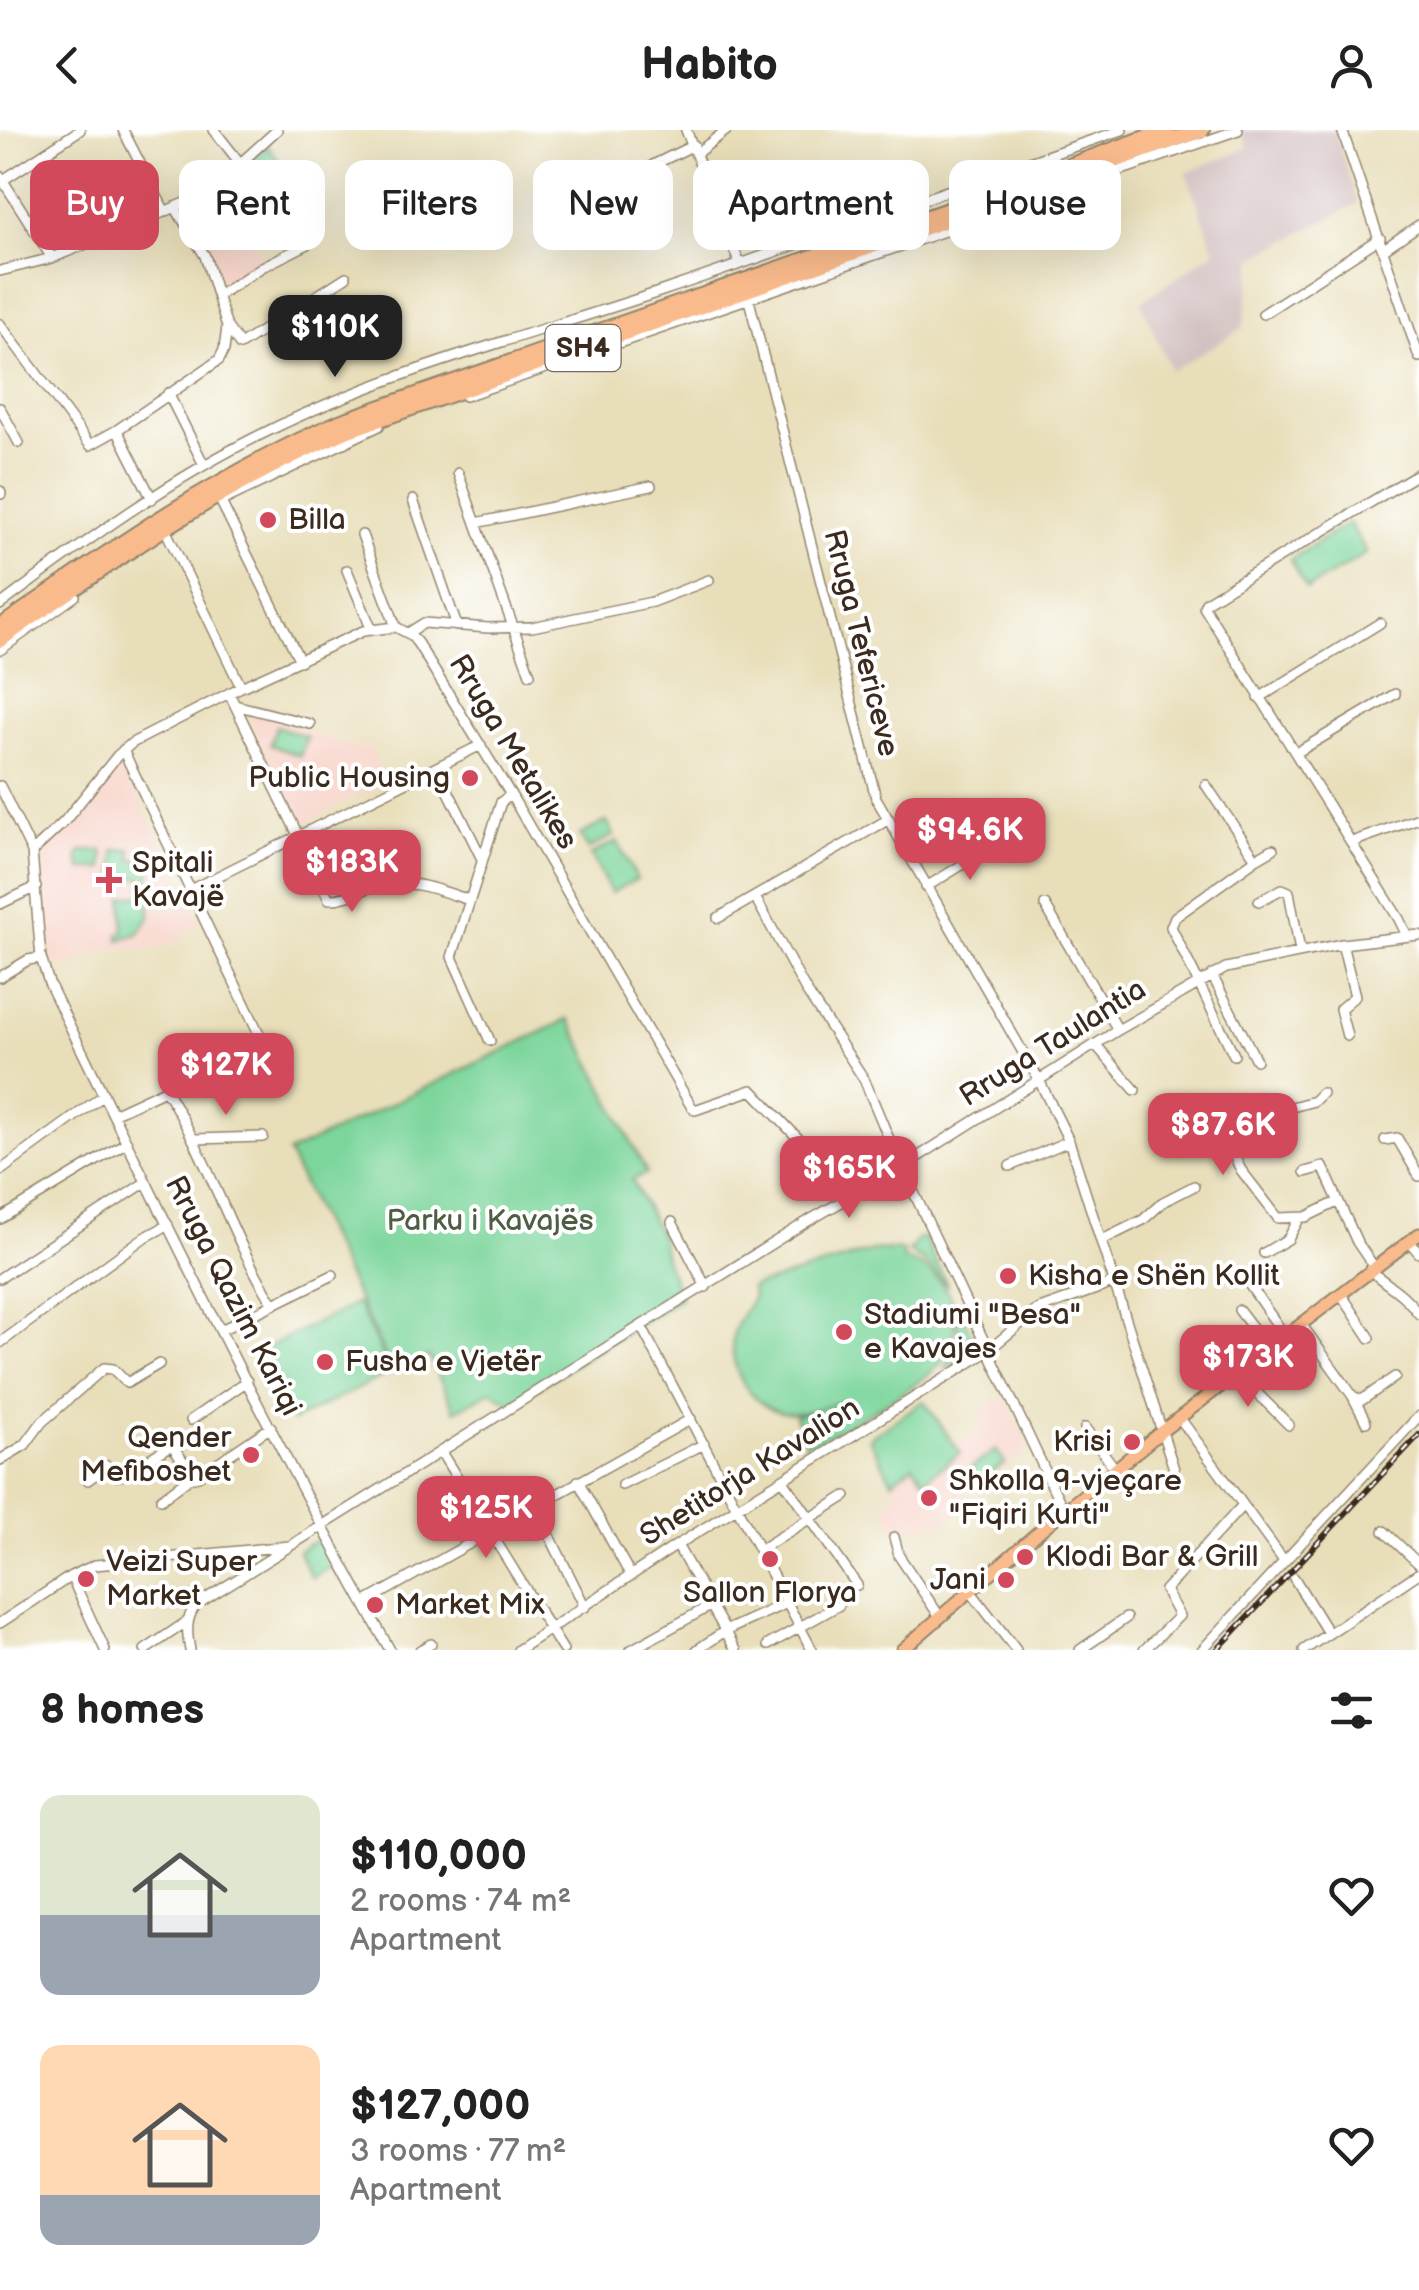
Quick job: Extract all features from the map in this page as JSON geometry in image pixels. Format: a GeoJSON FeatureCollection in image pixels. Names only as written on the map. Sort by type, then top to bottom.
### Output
{"type":"FeatureCollection","features":[{"type":"Feature","properties":{"kind":"highway","name":"SH4"},"geometry":{"type":"LineString","coordinates":[[0,627],[187,499],[342,421],[1167,130]]}},
{"type":"Feature","properties":{"kind":"highway","name":"SH4"},"geometry":{"type":"LineString","coordinates":[[0,640],[158,529],[230,487],[346,431],[1202,130]]}},
{"type":"Feature","properties":{"kind":"highway"},"geometry":{"type":"LineString","coordinates":[[816,267],[826,268],[866,256]]}},
{"type":"Feature","properties":{"kind":"main road"},"geometry":{"type":"LineString","coordinates":[[902,1650],[1179,1417],[1414,1237]]}},
{"type":"Feature","properties":{"kind":"street"},"geometry":{"type":"LineString","coordinates":[[52,258],[1,179],[80,130]]}},
{"type":"Feature","properties":{"kind":"street"},"geometry":{"type":"LineString","coordinates":[[123,130],[164,210]]}},
{"type":"Feature","properties":{"kind":"street"},"geometry":{"type":"LineString","coordinates":[[214,130],[238,160]]}},
{"type":"Feature","properties":{"kind":"street"},"geometry":{"type":"LineString","coordinates":[[243,160],[276,130]]}},
{"type":"Feature","properties":{"kind":"street"},"geometry":{"type":"LineString","coordinates":[[686,130],[739,262]]}},
{"type":"Feature","properties":{"kind":"street"},"geometry":{"type":"LineString","coordinates":[[666,160],[728,130]]}},
{"type":"Feature","properties":{"kind":"street"},"geometry":{"type":"LineString","coordinates":[[0,605],[204,465],[290,420],[384,381],[660,292],[1122,130]]}},
{"type":"Feature","properties":{"kind":"street"},"geometry":{"type":"LineString","coordinates":[[0,650],[167,533],[274,474],[390,422],[1238,130]]}},
{"type":"Feature","properties":{"kind":"street"},"geometry":{"type":"LineString","coordinates":[[1342,130],[1419,358]]}},
{"type":"Feature","properties":{"kind":"street"},"geometry":{"type":"LineString","coordinates":[[159,212],[179,205]]}},
{"type":"Feature","properties":{"kind":"street"},"geometry":{"type":"LineString","coordinates":[[175,207],[205,256],[227,328],[243,345],[346,276]]}},
{"type":"Feature","properties":{"kind":"street"},"geometry":{"type":"LineString","coordinates":[[1263,314],[1419,225]]}},
{"type":"Feature","properties":{"kind":"street"},"geometry":{"type":"LineString","coordinates":[[0,270],[71,250]]}},
{"type":"Feature","properties":{"kind":"street"},"geometry":{"type":"LineString","coordinates":[[219,295],[296,250]]}},
{"type":"Feature","properties":{"kind":"street","name":"Rruga Tefericeve"},"geometry":{"type":"LineString","coordinates":[[749,300],[871,785],[1040,1080],[1069,1141],[1174,1470]]}},
{"type":"Feature","properties":{"kind":"street"},"geometry":{"type":"LineString","coordinates":[[0,324],[87,444],[117,430],[223,356],[227,328]]}},
{"type":"Feature","properties":{"kind":"street"},"geometry":{"type":"LineString","coordinates":[[168,392],[204,465]]}},
{"type":"Feature","properties":{"kind":"street"},"geometry":{"type":"LineString","coordinates":[[0,408],[19,443]]}},
{"type":"Feature","properties":{"kind":"street"},"geometry":{"type":"LineString","coordinates":[[117,430],[152,499]]}},
{"type":"Feature","properties":{"kind":"street"},"geometry":{"type":"LineString","coordinates":[[458,473],[530,674]]}},
{"type":"Feature","properties":{"kind":"street"},"geometry":{"type":"LineString","coordinates":[[1406,936],[1352,842],[1205,611],[1206,602],[1419,473]]}},
{"type":"Feature","properties":{"kind":"street"},"geometry":{"type":"LineString","coordinates":[[476,523],[651,486]]}},
{"type":"Feature","properties":{"kind":"street"},"geometry":{"type":"LineString","coordinates":[[413,500],[457,626]]}},
{"type":"Feature","properties":{"kind":"street"},"geometry":{"type":"LineString","coordinates":[[221,502],[300,661]]}},
{"type":"Feature","properties":{"kind":"street"},"geometry":{"type":"LineString","coordinates":[[167,533],[241,687]]}},
{"type":"Feature","properties":{"kind":"street"},"geometry":{"type":"LineString","coordinates":[[362,535],[396,627]]}},
{"type":"Feature","properties":{"kind":"street"},"geometry":{"type":"LineString","coordinates":[[346,570],[371,628]]}},
{"type":"Feature","properties":{"kind":"street"},"geometry":{"type":"LineString","coordinates":[[408,633],[424,624],[512,629],[652,602],[709,580]]}},
{"type":"Feature","properties":{"kind":"street"},"geometry":{"type":"LineString","coordinates":[[1260,698],[1380,623]]}},
{"type":"Feature","properties":{"kind":"street","name":"Rruga Metalikes"},"geometry":{"type":"LineString","coordinates":[[32,852],[64,822],[123,750],[241,687],[371,628],[396,627],[408,633],[482,745],[694,1110],[752,1090],[853,1196]]}},
{"type":"Feature","properties":{"kind":"street"},"geometry":{"type":"LineString","coordinates":[[230,694],[329,898],[402,882],[424,884],[469,900]]}},
{"type":"Feature","properties":{"kind":"street"},"geometry":{"type":"LineString","coordinates":[[1296,753],[1395,694]]}},
{"type":"Feature","properties":{"kind":"street"},"geometry":{"type":"LineString","coordinates":[[235,705],[310,724]]}},
{"type":"Feature","properties":{"kind":"street"},"geometry":{"type":"LineString","coordinates":[[192,889],[482,745]]}},
{"type":"Feature","properties":{"kind":"street"},"geometry":{"type":"LineString","coordinates":[[113,1114],[264,1044],[123,750]]}},
{"type":"Feature","properties":{"kind":"street"},"geometry":{"type":"LineString","coordinates":[[437,768],[482,860]]}},
{"type":"Feature","properties":{"kind":"street"},"geometry":{"type":"LineString","coordinates":[[1206,784],[1256,859]]}},
{"type":"Feature","properties":{"kind":"street","name":"Rruga Qazim Kariqi"},"geometry":{"type":"LineString","coordinates":[[0,787],[32,852],[42,958],[49,983],[271,1427],[390,1650]]}},
{"type":"Feature","properties":{"kind":"street"},"geometry":{"type":"LineString","coordinates":[[490,1040],[452,960],[501,802],[512,795]]}},
{"type":"Feature","properties":{"kind":"street"},"geometry":{"type":"LineString","coordinates":[[1352,842],[1419,818]]}},
{"type":"Feature","properties":{"kind":"street"},"geometry":{"type":"LineString","coordinates":[[718,918],[889,819]]}},
{"type":"Feature","properties":{"kind":"street"},"geometry":{"type":"LineString","coordinates":[[926,887],[994,846]]}},
{"type":"Feature","properties":{"kind":"street"},"geometry":{"type":"LineString","coordinates":[[1234,1056],[1170,923],[1273,849]]}},
{"type":"Feature","properties":{"kind":"street"},"geometry":{"type":"LineString","coordinates":[[0,904],[36,887]]}},
{"type":"Feature","properties":{"kind":"street"},"geometry":{"type":"LineString","coordinates":[[1259,901],[1282,889],[1289,892],[1300,951]]}},
{"type":"Feature","properties":{"kind":"street"},"geometry":{"type":"LineString","coordinates":[[755,897],[812,1000],[864,1079],[1064,1512]]}},
{"type":"Feature","properties":{"kind":"street"},"geometry":{"type":"LineString","coordinates":[[1045,905],[1118,1030]]}},
{"type":"Feature","properties":{"kind":"street","name":"Rruga Taulantia"},"geometry":{"type":"LineString","coordinates":[[0,1623],[70,1576],[112,1562],[294,1545],[1199,982],[1240,964],[1419,934]]}},
{"type":"Feature","properties":{"kind":"street"},"geometry":{"type":"LineString","coordinates":[[1342,944],[1355,996],[1340,1009],[1347,1036]]}},
{"type":"Feature","properties":{"kind":"street"},"geometry":{"type":"LineString","coordinates":[[0,978],[28,960],[42,958]]}},
{"type":"Feature","properties":{"kind":"street"},"geometry":{"type":"LineString","coordinates":[[1212,975],[1256,1060]]}},
{"type":"Feature","properties":{"kind":"street"},"geometry":{"type":"LineString","coordinates":[[1095,1044],[1135,1090]]}},
{"type":"Feature","properties":{"kind":"street"},"geometry":{"type":"LineString","coordinates":[[165,1089],[194,1139],[273,1303]]}},
{"type":"Feature","properties":{"kind":"street"},"geometry":{"type":"LineString","coordinates":[[1322,1094],[1314,1101],[1281,1110],[1271,1124],[1231,1146],[1241,1170],[1278,1218],[1299,1219],[1337,1202]]}},
{"type":"Feature","properties":{"kind":"street"},"geometry":{"type":"LineString","coordinates":[[0,1171],[104,1096]]}},
{"type":"Feature","properties":{"kind":"street"},"geometry":{"type":"LineString","coordinates":[[194,1139],[263,1138]]}},
{"type":"Feature","properties":{"kind":"street"},"geometry":{"type":"LineString","coordinates":[[1385,1140],[1397,1138],[1419,1176]]}},
{"type":"Feature","properties":{"kind":"street"},"geometry":{"type":"LineString","coordinates":[[1010,1166],[1069,1141]]}},
{"type":"Feature","properties":{"kind":"street"},"geometry":{"type":"LineString","coordinates":[[0,1219],[127,1142]]}},
{"type":"Feature","properties":{"kind":"street"},"geometry":{"type":"LineString","coordinates":[[1305,1172],[1323,1167],[1372,1269],[1388,1286],[1401,1290],[1419,1314]]}},
{"type":"Feature","properties":{"kind":"street"},"geometry":{"type":"LineString","coordinates":[[0,1278],[146,1182]]}},
{"type":"Feature","properties":{"kind":"street"},"geometry":{"type":"LineString","coordinates":[[1102,1240],[1143,1220],[1162,1202],[1194,1186]]}},
{"type":"Feature","properties":{"kind":"street"},"geometry":{"type":"LineString","coordinates":[[1264,1253],[1288,1239],[1299,1219]]}},
{"type":"Feature","properties":{"kind":"street"},"geometry":{"type":"LineString","coordinates":[[672,1222],[706,1287]]}},
{"type":"Feature","properties":{"kind":"street"},"geometry":{"type":"LineString","coordinates":[[0,1343],[142,1239],[168,1225]]}},
{"type":"Feature","properties":{"kind":"street"},"geometry":{"type":"LineString","coordinates":[[1414,1237],[1419,1253]]}},
{"type":"Feature","properties":{"kind":"street"},"geometry":{"type":"LineString","coordinates":[[222,1330],[333,1274]]}},
{"type":"Feature","properties":{"kind":"street"},"geometry":{"type":"LineString","coordinates":[[1244,1277],[1286,1336]]}},
{"type":"Feature","properties":{"kind":"street","name":"Shetitorja Kavalion"},"geometry":{"type":"LineString","coordinates":[[518,1650],[988,1351],[1037,1310],[1113,1283]]}},
{"type":"Feature","properties":{"kind":"street"},"geometry":{"type":"LineString","coordinates":[[1341,1294],[1370,1338]]}},
{"type":"Feature","properties":{"kind":"street"},"geometry":{"type":"LineString","coordinates":[[1240,1310],[1269,1349]]}},
{"type":"Feature","properties":{"kind":"street"},"geometry":{"type":"LineString","coordinates":[[1302,1324],[1358,1402],[1396,1376]]}},
{"type":"Feature","properties":{"kind":"street"},"geometry":{"type":"LineString","coordinates":[[641,1326],[812,1650]]}},
{"type":"Feature","properties":{"kind":"street"},"geometry":{"type":"LineString","coordinates":[[0,1460],[24,1445],[42,1422],[104,1368],[113,1368],[128,1383],[159,1364]]}},
{"type":"Feature","properties":{"kind":"street"},"geometry":{"type":"LineString","coordinates":[[1241,1370],[1254,1390],[1289,1425]]}},
{"type":"Feature","properties":{"kind":"street"},"geometry":{"type":"LineString","coordinates":[[191,1420],[248,1380]]}},
{"type":"Feature","properties":{"kind":"street"},"geometry":{"type":"LineString","coordinates":[[1352,1395],[1366,1422]]}},
{"type":"Feature","properties":{"kind":"street"},"geometry":{"type":"LineString","coordinates":[[1202,1650],[1419,1416]]}},
{"type":"Feature","properties":{"kind":"street"},"geometry":{"type":"LineString","coordinates":[[1179,1417],[1284,1561]]}},
{"type":"Feature","properties":{"kind":"street"},"geometry":{"type":"LineString","coordinates":[[364,1603],[691,1420]]}},
{"type":"Feature","properties":{"kind":"street"},"geometry":{"type":"LineString","coordinates":[[161,1499],[271,1427]]}},
{"type":"Feature","properties":{"kind":"street"},"geometry":{"type":"LineString","coordinates":[[1085,1428],[1116,1470]]}},
{"type":"Feature","properties":{"kind":"street"},"geometry":{"type":"LineString","coordinates":[[622,1484],[704,1444]]}},
{"type":"Feature","properties":{"kind":"street"},"geometry":{"type":"LineString","coordinates":[[88,1480],[106,1466],[117,1476],[123,1475],[172,1445],[194,1477]]}},
{"type":"Feature","properties":{"kind":"street"},"geometry":{"type":"LineString","coordinates":[[640,1448],[652,1470]]}},
{"type":"Feature","properties":{"kind":"street"},"geometry":{"type":"LineString","coordinates":[[441,1452],[563,1650]]}},
{"type":"Feature","properties":{"kind":"street"},"geometry":{"type":"LineString","coordinates":[[783,1480],[857,1585]]}},
{"type":"Feature","properties":{"kind":"street"},"geometry":{"type":"LineString","coordinates":[[578,1481],[631,1576]]}},
{"type":"Feature","properties":{"kind":"street"},"geometry":{"type":"LineString","coordinates":[[760,1549],[846,1496]]}},
{"type":"Feature","properties":{"kind":"street"},"geometry":{"type":"LineString","coordinates":[[1144,1650],[1180,1616],[1166,1590],[1241,1507]]}},
{"type":"Feature","properties":{"kind":"street"},"geometry":{"type":"LineString","coordinates":[[536,1508],[584,1607]]}},
{"type":"Feature","properties":{"kind":"street"},"geometry":{"type":"LineString","coordinates":[[1384,1531],[1419,1564]]}},
{"type":"Feature","properties":{"kind":"street"},"geometry":{"type":"LineString","coordinates":[[894,1537],[899,1556],[940,1617]]}},
{"type":"Feature","properties":{"kind":"street"},"geometry":{"type":"LineString","coordinates":[[145,1650],[188,1620],[196,1605],[294,1545]]}},
{"type":"Feature","properties":{"kind":"street"},"geometry":{"type":"LineString","coordinates":[[677,1546],[736,1650]]}},
{"type":"Feature","properties":{"kind":"street"},"geometry":{"type":"LineString","coordinates":[[1304,1650],[1419,1573]]}},
{"type":"Feature","properties":{"kind":"street"},"geometry":{"type":"LineString","coordinates":[[70,1576],[105,1650]]}},
{"type":"Feature","properties":{"kind":"street"},"geometry":{"type":"LineString","coordinates":[[1294,1578],[1328,1633]]}},
{"type":"Feature","properties":{"kind":"street"},"geometry":{"type":"LineString","coordinates":[[971,1592],[1016,1650]]}},
{"type":"Feature","properties":{"kind":"street"},"geometry":{"type":"LineString","coordinates":[[696,1650],[725,1631],[787,1604]]}},
{"type":"Feature","properties":{"kind":"street"},"geometry":{"type":"LineString","coordinates":[[768,1646],[840,1604]]}},
{"type":"Feature","properties":{"kind":"street"},"geometry":{"type":"LineString","coordinates":[[631,1650],[710,1606]]}},
{"type":"Feature","properties":{"kind":"street"},"geometry":{"type":"LineString","coordinates":[[1080,1650],[1126,1618]]}},
{"type":"Feature","properties":{"kind":"street"},"geometry":{"type":"LineString","coordinates":[[188,1620],[190,1650]]}},
{"type":"Feature","properties":{"kind":"street"},"geometry":{"type":"LineString","coordinates":[[420,1650],[431,1644]]}},
{"type":"Feature","properties":{"kind":"shaded area"},"geometry":{"type":"Polygon","coordinates":[[[1241,130],[1334,130],[1358,203],[1254,258],[1243,328],[1171,371],[1141,302],[1215,251],[1186,173],[1248,148],[1241,130]]]}},
{"type":"Feature","properties":{"kind":"shaded area"},"geometry":{"type":"Polygon","coordinates":[[[205,250],[258,250],[264,260],[225,286],[205,250]]]}},
{"type":"Feature","properties":{"kind":"shaded area"},"geometry":{"type":"Polygon","coordinates":[[[245,710],[357,748],[370,748],[387,781],[300,825],[245,710]]]}},
{"type":"Feature","properties":{"kind":"shaded area","name":"Spitali Kavajë"},"geometry":{"type":"Polygon","coordinates":[[[122,764],[200,923],[184,932],[184,937],[156,950],[114,948],[59,968],[52,961],[40,858],[122,764]]]}},
{"type":"Feature","properties":{"kind":"shaded area"},"geometry":{"type":"Polygon","coordinates":[[[1003,1395],[1030,1450],[981,1482],[967,1462],[954,1473],[966,1488],[966,1504],[939,1526],[935,1520],[920,1530],[916,1525],[898,1536],[884,1506],[898,1492],[892,1481],[913,1464],[925,1479],[959,1453],[956,1447],[986,1426],[977,1413],[1003,1395]]]}},
{"type":"Feature","properties":{"kind":"green space"},"geometry":{"type":"Polygon","coordinates":[[[268,146],[278,160],[254,160],[268,146]]]}},
{"type":"Feature","properties":{"kind":"green space"},"geometry":{"type":"Polygon","coordinates":[[[1349,523],[1367,553],[1307,589],[1290,560],[1349,523]]]}},
{"type":"Feature","properties":{"kind":"green space"},"geometry":{"type":"Polygon","coordinates":[[[276,726],[307,737],[300,756],[270,745],[276,726]]]}},
{"type":"Feature","properties":{"kind":"green space"},"geometry":{"type":"Polygon","coordinates":[[[607,821],[614,835],[588,849],[580,835],[607,821]]]}},
{"type":"Feature","properties":{"kind":"green space"},"geometry":{"type":"Polygon","coordinates":[[[617,841],[637,879],[611,893],[591,855],[617,841]]]}},
{"type":"Feature","properties":{"kind":"green space"},"geometry":{"type":"Polygon","coordinates":[[[131,849],[132,860],[150,859],[150,917],[138,934],[119,940],[119,934],[124,933],[123,897],[143,895],[142,877],[115,878],[115,850],[131,849]]]}},
{"type":"Feature","properties":{"kind":"green space"},"geometry":{"type":"Polygon","coordinates":[[[82,851],[103,851],[104,869],[81,869],[78,856],[82,851]]]}},
{"type":"Feature","properties":{"kind":"green space","name":"Parku i Kavajës"},"geometry":{"type":"Polygon","coordinates":[[[569,1019],[647,1173],[632,1180],[661,1237],[665,1259],[681,1298],[511,1404],[491,1391],[455,1411],[429,1356],[393,1372],[288,1153],[569,1019]]]}},
{"type":"Feature","properties":{"kind":"green space"},"geometry":{"type":"Polygon","coordinates":[[[919,1238],[924,1238],[948,1286],[909,1252],[919,1238]]]}},
{"type":"Feature","properties":{"kind":"green space","name":"Stadiumi \"Besa\" e Kavajes"},"geometry":{"type":"Polygon","coordinates":[[[872,1251],[904,1252],[903,1259],[931,1272],[950,1297],[955,1323],[949,1349],[940,1364],[916,1384],[806,1445],[795,1416],[848,1400],[788,1413],[762,1404],[752,1395],[738,1372],[732,1344],[734,1331],[753,1297],[751,1287],[872,1251]]]}},
{"type":"Feature","properties":{"kind":"green space","name":"Fusha e Vjetër"},"geometry":{"type":"Polygon","coordinates":[[[357,1303],[391,1372],[292,1421],[258,1352],[357,1303]]]}},
{"type":"Feature","properties":{"kind":"green space"},"geometry":{"type":"Polygon","coordinates":[[[958,1306],[978,1348],[946,1369],[958,1335],[958,1306]]]}},
{"type":"Feature","properties":{"kind":"green space"},"geometry":{"type":"Polygon","coordinates":[[[924,1401],[960,1453],[924,1480],[913,1465],[892,1481],[869,1438],[924,1401]]]}},
{"type":"Feature","properties":{"kind":"green space"},"geometry":{"type":"Polygon","coordinates":[[[996,1450],[1005,1463],[980,1481],[971,1468],[996,1450]]]}},
{"type":"Feature","properties":{"kind":"green space"},"geometry":{"type":"Polygon","coordinates":[[[320,1538],[335,1564],[312,1578],[298,1551],[320,1538]]]}},
{"type":"Feature","properties":{"kind":"railway"},"geometry":{"type":"LineString","coordinates":[[1217,1650],[1419,1435]]}},
{"type":"Feature","properties":{"kind":"place","name":"Billa"},"geometry":{"type":"Point","coordinates":[268,520]}},
{"type":"Feature","properties":{"kind":"place","name":"Public Housing"},"geometry":{"type":"Point","coordinates":[470,778]}},
{"type":"Feature","properties":{"kind":"place","name":"Spitali Kavajë"},"geometry":{"type":"Point","coordinates":[109,880]}},
{"type":"Feature","properties":{"kind":"place","name":"Kisha e Shën Kollit"},"geometry":{"type":"Point","coordinates":[1008,1276]}},
{"type":"Feature","properties":{"kind":"place","name":"Stadiumi \"Besa\" e Kavajes"},"geometry":{"type":"Point","coordinates":[844,1332]}},
{"type":"Feature","properties":{"kind":"place","name":"Fusha e Vjetër"},"geometry":{"type":"Point","coordinates":[325,1362]}},
{"type":"Feature","properties":{"kind":"place","name":"Krisi"},"geometry":{"type":"Point","coordinates":[1132,1442]}},
{"type":"Feature","properties":{"kind":"place","name":"Qender Mefiboshet"},"geometry":{"type":"Point","coordinates":[251,1455]}},
{"type":"Feature","properties":{"kind":"place","name":"Shkolla 9-vjeçare \"Fiqiri Kurti\""},"geometry":{"type":"Point","coordinates":[929,1498]}},
{"type":"Feature","properties":{"kind":"place","name":"Klodi Bar & Grill"},"geometry":{"type":"Point","coordinates":[1025,1557]}},
{"type":"Feature","properties":{"kind":"place","name":"Sallon Florya"},"geometry":{"type":"Point","coordinates":[770,1559]}},
{"type":"Feature","properties":{"kind":"place","name":"Veizi Super Market"},"geometry":{"type":"Point","coordinates":[86,1579]}},
{"type":"Feature","properties":{"kind":"place","name":"Jani"},"geometry":{"type":"Point","coordinates":[1006,1580]}},
{"type":"Feature","properties":{"kind":"place","name":"Market Mix"},"geometry":{"type":"Point","coordinates":[375,1605]}}]}
